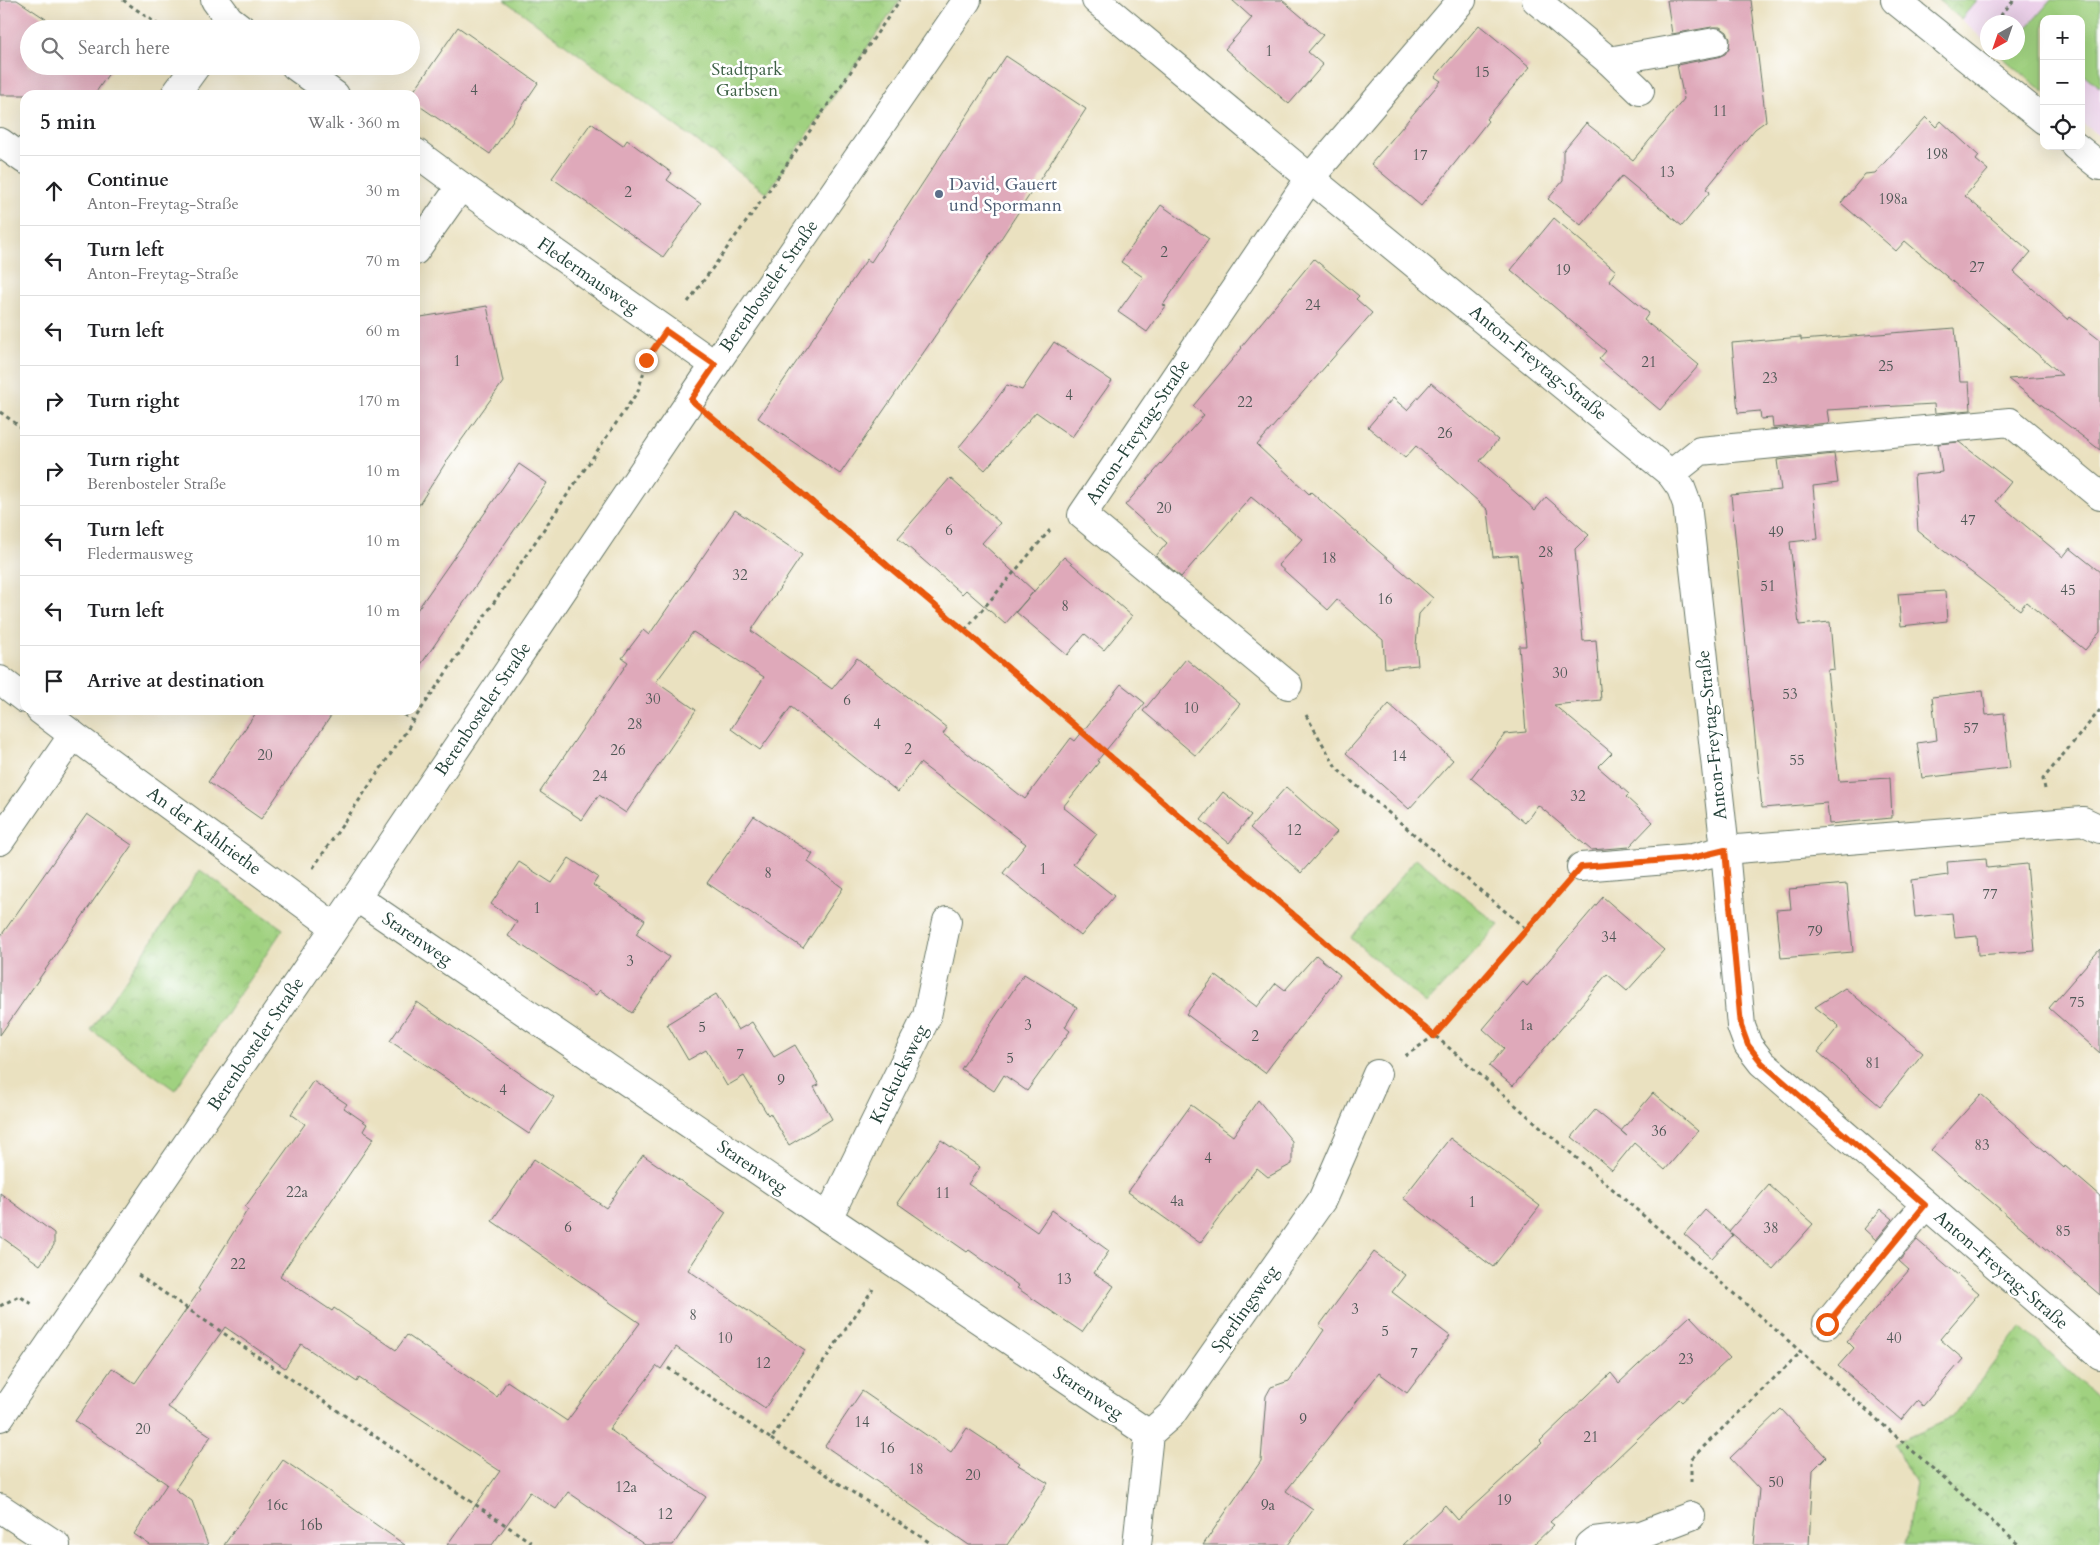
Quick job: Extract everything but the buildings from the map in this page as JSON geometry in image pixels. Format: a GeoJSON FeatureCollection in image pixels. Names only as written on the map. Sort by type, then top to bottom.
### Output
{"type":"FeatureCollection","features":[{"type":"Feature","properties":{"kind":"street","name":"Berenbosteler Straße"},"geometry":{"type":"LineString","coordinates":[[0,1418],[356,897],[691,400],[967,0]]}},
{"type":"Feature","properties":{"kind":"street","name":"Anton-Freytag-Straße"},"geometry":{"type":"LineString","coordinates":[[1096,0],[1671,474],[1681,488],[1687,504],[1725,850],[1741,1026],[1748,1045],[1762,1063],[2100,1355]]}},
{"type":"Feature","properties":{"kind":"street","name":"Anton-Freytag-Straße"},"geometry":{"type":"LineString","coordinates":[[1288,685],[1082,515],[1310,178],[1462,0]]}},
{"type":"Feature","properties":{"kind":"street"},"geometry":{"type":"LineString","coordinates":[[1536,0],[1609,60],[1640,90]]}},
{"type":"Feature","properties":{"kind":"street"},"geometry":{"type":"LineString","coordinates":[[1895,0],[2040,117]]}},
{"type":"Feature","properties":{"kind":"street"},"geometry":{"type":"LineString","coordinates":[[1609,60],[1716,42]]}},
{"type":"Feature","properties":{"kind":"street"},"geometry":{"type":"LineString","coordinates":[[179,90],[189,75]]}},
{"type":"Feature","properties":{"kind":"street"},"geometry":{"type":"LineString","coordinates":[[307,75],[328,90]]}},
{"type":"Feature","properties":{"kind":"street"},"geometry":{"type":"LineString","coordinates":[[0,142],[20,156]]}},
{"type":"Feature","properties":{"kind":"street"},"geometry":{"type":"LineString","coordinates":[[2080,150],[2100,166]]}},
{"type":"Feature","properties":{"kind":"street","name":"Fledermausweg"},"geometry":{"type":"LineString","coordinates":[[420,156],[715,365]]}},
{"type":"Feature","properties":{"kind":"street"},"geometry":{"type":"LineString","coordinates":[[420,244],[461,186]]}},
{"type":"Feature","properties":{"kind":"street"},"geometry":{"type":"LineString","coordinates":[[1671,474],[1700,451],[2010,422],[2100,496]]}},
{"type":"Feature","properties":{"kind":"street"},"geometry":{"type":"LineString","coordinates":[[0,680],[20,695]]}},
{"type":"Feature","properties":{"kind":"street","name":"An der Kahlriethe"},"geometry":{"type":"LineString","coordinates":[[47,715],[335,927]]}},
{"type":"Feature","properties":{"kind":"street"},"geometry":{"type":"LineString","coordinates":[[0,841],[73,735]]}},
{"type":"Feature","properties":{"kind":"street"},"geometry":{"type":"LineString","coordinates":[[1581,867],[1692,858],[1725,850],[2083,821],[2100,829]]}},
{"type":"Feature","properties":{"kind":"street","name":"Starenweg"},"geometry":{"type":"LineString","coordinates":[[356,897],[1149,1434]]}},
{"type":"Feature","properties":{"kind":"street","name":"Kuckucksweg"},"geometry":{"type":"LineString","coordinates":[[828,1218],[927,1016],[948,921]]}},
{"type":"Feature","properties":{"kind":"street","name":"Sperlingsweg"},"geometry":{"type":"LineString","coordinates":[[1149,1434],[1170,1415],[1322,1200],[1377,1074]]}},
{"type":"Feature","properties":{"kind":"street","name":"Anton-Freytag-Straße"},"geometry":{"type":"LineString","coordinates":[[1827,1324],[1925,1205]]}},
{"type":"Feature","properties":{"kind":"street"},"geometry":{"type":"LineString","coordinates":[[1138,1545],[1149,1434]]}},
{"type":"Feature","properties":{"kind":"street"},"geometry":{"type":"LineString","coordinates":[[0,1508],[56,1545]]}},
{"type":"Feature","properties":{"kind":"street"},"geometry":{"type":"LineString","coordinates":[[1589,1545],[1594,1541],[1641,1535],[1691,1516]]}},
{"type":"Feature","properties":{"kind":"path"},"geometry":{"type":"LineString","coordinates":[[122,0],[151,20]]}},
{"type":"Feature","properties":{"kind":"path"},"geometry":{"type":"LineString","coordinates":[[420,711],[638,391],[646,360],[768,193],[900,0]]}},
{"type":"Feature","properties":{"kind":"path"},"geometry":{"type":"LineString","coordinates":[[2001,15],[2014,0]]}},
{"type":"Feature","properties":{"kind":"path"},"geometry":{"type":"LineString","coordinates":[[691,400],[964,630],[1801,1352],[2019,1545]]}},
{"type":"Feature","properties":{"kind":"path"},"geometry":{"type":"LineString","coordinates":[[0,412],[20,426]]}},
{"type":"Feature","properties":{"kind":"path"},"geometry":{"type":"LineString","coordinates":[[964,630],[1069,508],[1082,515]]}},
{"type":"Feature","properties":{"kind":"path"},"geometry":{"type":"LineString","coordinates":[[1288,685],[1337,768],[1526,929]]}},
{"type":"Feature","properties":{"kind":"path"},"geometry":{"type":"LineString","coordinates":[[2050,824],[2043,779],[2100,710]]}},
{"type":"Feature","properties":{"kind":"path"},"geometry":{"type":"LineString","coordinates":[[404,715],[413,721]]}},
{"type":"Feature","properties":{"kind":"path"},"geometry":{"type":"LineString","coordinates":[[299,902],[310,873],[417,715]]}},
{"type":"Feature","properties":{"kind":"path"},"geometry":{"type":"LineString","coordinates":[[1434,1036],[1581,867]]}},
{"type":"Feature","properties":{"kind":"path"},"geometry":{"type":"LineString","coordinates":[[111,1256],[535,1545]]}},
{"type":"Feature","properties":{"kind":"path"},"geometry":{"type":"LineString","coordinates":[[771,1439],[892,1261]]}},
{"type":"Feature","properties":{"kind":"path"},"geometry":{"type":"LineString","coordinates":[[0,1306],[19,1296],[39,1310]]}},
{"type":"Feature","properties":{"kind":"path"},"geometry":{"type":"LineString","coordinates":[[1691,1516],[1691,1458],[1801,1352]]}},
{"type":"Feature","properties":{"kind":"path"},"geometry":{"type":"LineString","coordinates":[[668,1368],[771,1439],[932,1544]]}},
{"type":"Feature","properties":{"kind":"shaded area"},"geometry":{"type":"Polygon","coordinates":[[[1977,0],[2100,0],[2100,137],[2085,125],[2085,15],[2040,15],[2040,89],[2005,60],[2025,60],[2025,15],[1980,15],[1980,37],[1961,19],[1977,0]]]}},
{"type":"Feature","properties":{"kind":"green space","name":"Stadtpark Garbsen"},"geometry":{"type":"Polygon","coordinates":[[[505,0],[900,0],[767,193],[505,0]]]}},
{"type":"Feature","properties":{"kind":"green space"},"geometry":{"type":"Polygon","coordinates":[[[1938,0],[1977,0],[1961,19],[1938,0]]]}},
{"type":"Feature","properties":{"kind":"green space"},"geometry":{"type":"Polygon","coordinates":[[[2051,0],[2100,0],[2100,88],[2085,75],[2085,15],[2040,15],[2040,89],[2006,60],[2025,60],[2025,30],[2051,0]]]}},
{"type":"Feature","properties":{"kind":"green space"},"geometry":{"type":"Polygon","coordinates":[[[1416,858],[1499,925],[1426,1004],[1351,938],[1416,858]]]}},
{"type":"Feature","properties":{"kind":"green space"},"geometry":{"type":"Polygon","coordinates":[[[200,870],[283,929],[175,1090],[91,1030],[200,870]]]}},
{"type":"Feature","properties":{"kind":"green space"},"geometry":{"type":"Polygon","coordinates":[[[2021,1327],[2100,1400],[2100,1545],[1905,1545],[1915,1483],[1894,1444],[1952,1418],[2021,1327]]]}},
{"type":"Feature","properties":{"kind":"place","name":"David, Gauert und Spormann"},"geometry":{"type":"Point","coordinates":[939,194]}},
{"type":"Feature","properties":{"kind":"route"},"geometry":{"type":"LineString","coordinates":[[646,360],[666,331],[715,365],[691,400],[964,630],[1434,1036],[1581,867],[1692,858],[1725,850],[1741,1026],[1748,1045],[1762,1063],[1925,1205],[1827,1324]]}}]}
